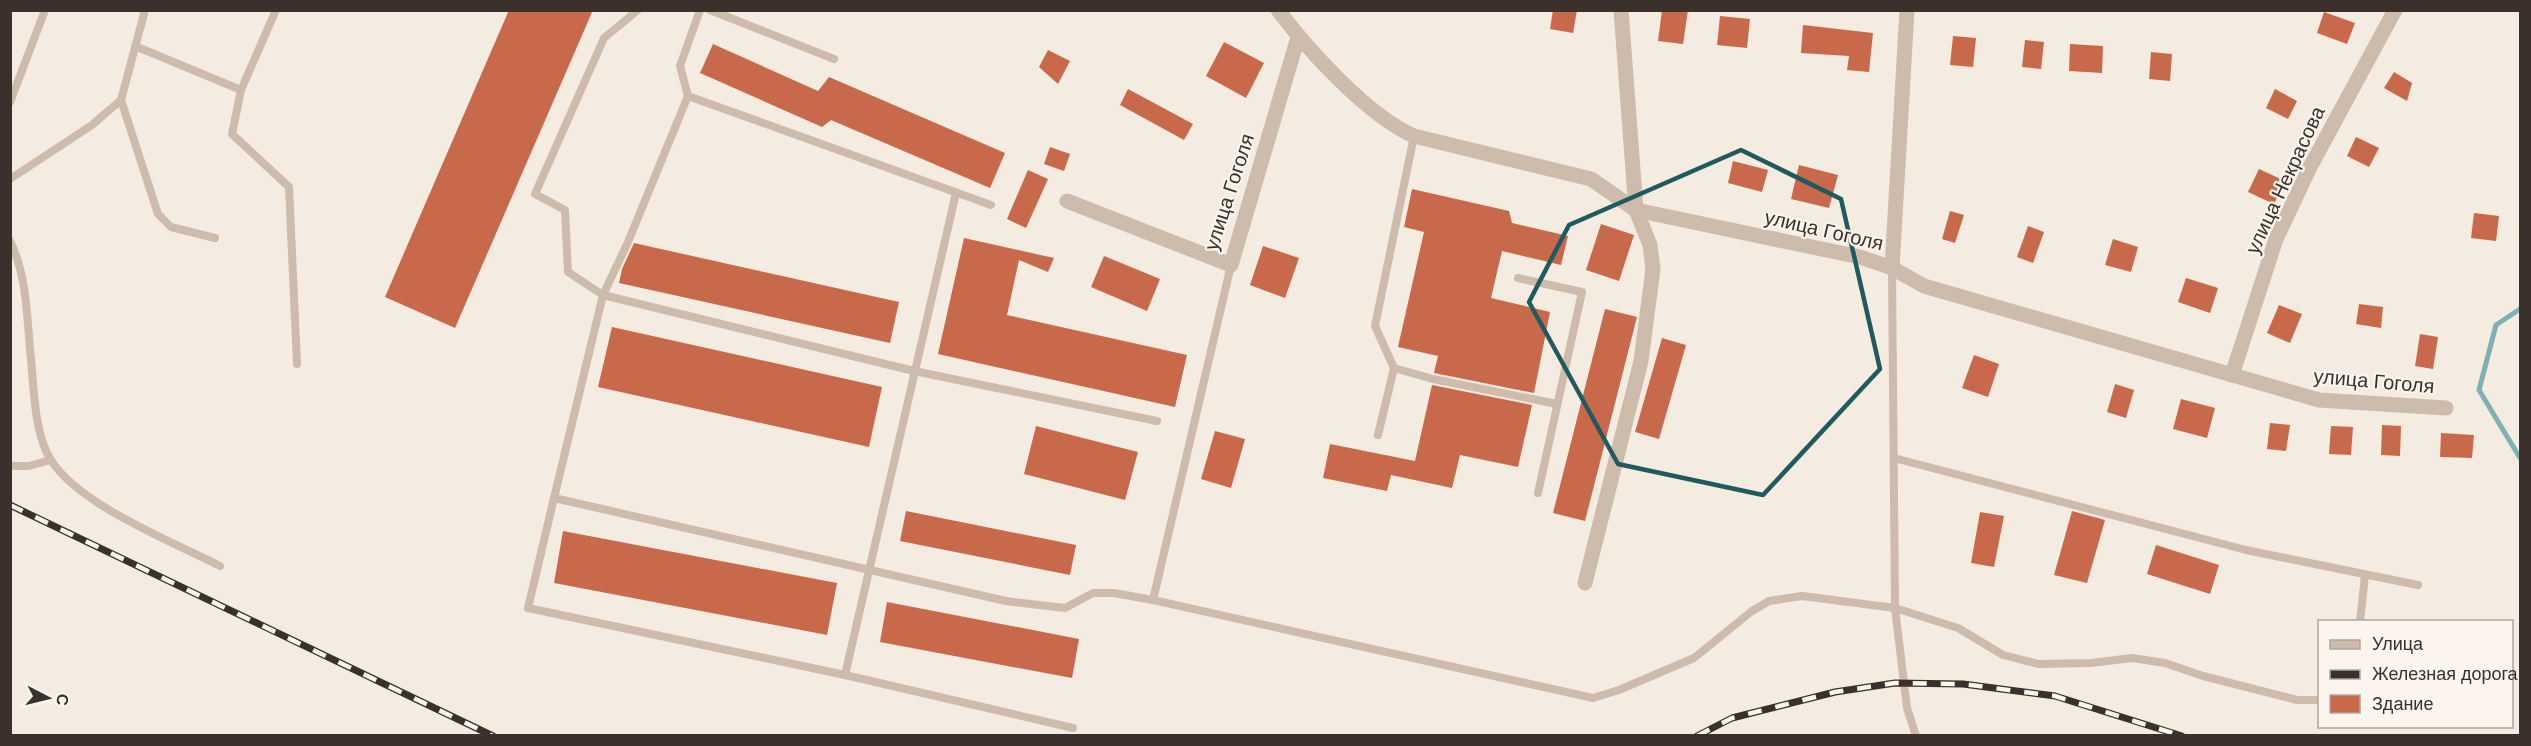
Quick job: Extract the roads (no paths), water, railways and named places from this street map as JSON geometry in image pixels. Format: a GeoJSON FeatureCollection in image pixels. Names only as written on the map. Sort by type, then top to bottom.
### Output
{"type":"FeatureCollection","features":[{"type":"Feature","properties":{"kind":"street","name":"улица Гоголя"},"geometry":{"type":"LineString","coordinates":[[1278,10],[1298,37],[1394,127],[1414,136],[1591,179],[1636,210],[1860,257],[1892,268],[1924,286],[2319,400],[2446,408]]}},
{"type":"Feature","properties":{"kind":"street"},"geometry":{"type":"LineString","coordinates":[[1585,583],[1641,361],[1653,269],[1650,245],[1636,210],[1621,10]]}},
{"type":"Feature","properties":{"kind":"street"},"geometry":{"type":"LineString","coordinates":[[1892,268],[1907,10]]}},
{"type":"Feature","properties":{"kind":"street","name":"улица Некрасова"},"geometry":{"type":"LineString","coordinates":[[2232,375],[2276,239],[2308,169],[2395,10]]}},
{"type":"Feature","properties":{"kind":"street","name":"улица Гоголя"},"geometry":{"type":"LineString","coordinates":[[1067,201],[1231,265],[1298,37]]}},
{"type":"Feature","properties":{"kind":"lane"},"geometry":{"type":"LineString","coordinates":[[10,102],[45,10]]}},
{"type":"Feature","properties":{"kind":"lane"},"geometry":{"type":"LineString","coordinates":[[146,10],[121,100],[158,214],[171,227],[215,238]]}},
{"type":"Feature","properties":{"kind":"lane"},"geometry":{"type":"LineString","coordinates":[[276,10],[241,90],[232,134],[289,187],[297,364]]}},
{"type":"Feature","properties":{"kind":"lane"},"geometry":{"type":"LineString","coordinates":[[638,10],[604,38],[535,194],[565,210],[568,272],[603,295],[914,371],[1157,422]]}},
{"type":"Feature","properties":{"kind":"lane"},"geometry":{"type":"LineString","coordinates":[[700,10],[680,66],[688,96],[628,242],[603,295],[528,608],[845,675],[1073,728]]}},
{"type":"Feature","properties":{"kind":"lane"},"geometry":{"type":"LineString","coordinates":[[711,10],[834,59]]}},
{"type":"Feature","properties":{"kind":"lane"},"geometry":{"type":"LineString","coordinates":[[135,46],[241,90]]}},
{"type":"Feature","properties":{"kind":"lane"},"geometry":{"type":"LineString","coordinates":[[688,96],[991,206]]}},
{"type":"Feature","properties":{"kind":"lane"},"geometry":{"type":"LineString","coordinates":[[10,179],[92,125],[121,100]]}},
{"type":"Feature","properties":{"kind":"lane"},"geometry":{"type":"LineString","coordinates":[[1378,435],[1394,368],[1375,326],[1414,136]]}},
{"type":"Feature","properties":{"kind":"lane"},"geometry":{"type":"LineString","coordinates":[[845,675],[956,193]]}},
{"type":"Feature","properties":{"kind":"lane"},"geometry":{"type":"LineString","coordinates":[[10,241],[21,276],[38,424],[51,460],[75,486],[117,514],[220,566]]}},
{"type":"Feature","properties":{"kind":"lane"},"geometry":{"type":"LineString","coordinates":[[1153,600],[1231,265]]}},
{"type":"Feature","properties":{"kind":"lane"},"geometry":{"type":"LineString","coordinates":[[1892,268],[1896,608],[1907,708],[1916,735]]}},
{"type":"Feature","properties":{"kind":"lane"},"geometry":{"type":"LineString","coordinates":[[1518,278],[1582,292],[1538,493]]}},
{"type":"Feature","properties":{"kind":"lane"},"geometry":{"type":"LineString","coordinates":[[1394,368],[1433,379],[1557,404]]}},
{"type":"Feature","properties":{"kind":"lane"},"geometry":{"type":"LineString","coordinates":[[1894,458],[2246,550],[2418,585]]}},
{"type":"Feature","properties":{"kind":"lane"},"geometry":{"type":"LineString","coordinates":[[10,466],[29,466],[51,460]]}},
{"type":"Feature","properties":{"kind":"lane"},"geometry":{"type":"LineString","coordinates":[[554,498],[1006,601],[1065,608],[1093,593],[1114,593],[1593,698],[1619,690],[1694,658],[1743,618],[1769,601],[1802,596],[1896,608],[1958,628],[2003,655],[2038,664],[2091,663],[2132,657],[2165,663],[2203,676],[2297,700],[2318,700]]}},
{"type":"Feature","properties":{"kind":"lane"},"geometry":{"type":"LineString","coordinates":[[2360,620],[2365,575]]}},
{"type":"Feature","properties":{"kind":"waterway"},"geometry":{"type":"LineString","coordinates":[[2520,309],[2496,325],[2479,390],[2520,458]]}},
{"type":"Feature","properties":{"kind":"railway"},"geometry":{"type":"LineString","coordinates":[[10,505],[493,736]]}},
{"type":"Feature","properties":{"kind":"railway"},"geometry":{"type":"LineString","coordinates":[[1697,736],[1732,718],[1835,692],[1895,683],[1963,684],[2055,696],[2182,736]]}}]}
